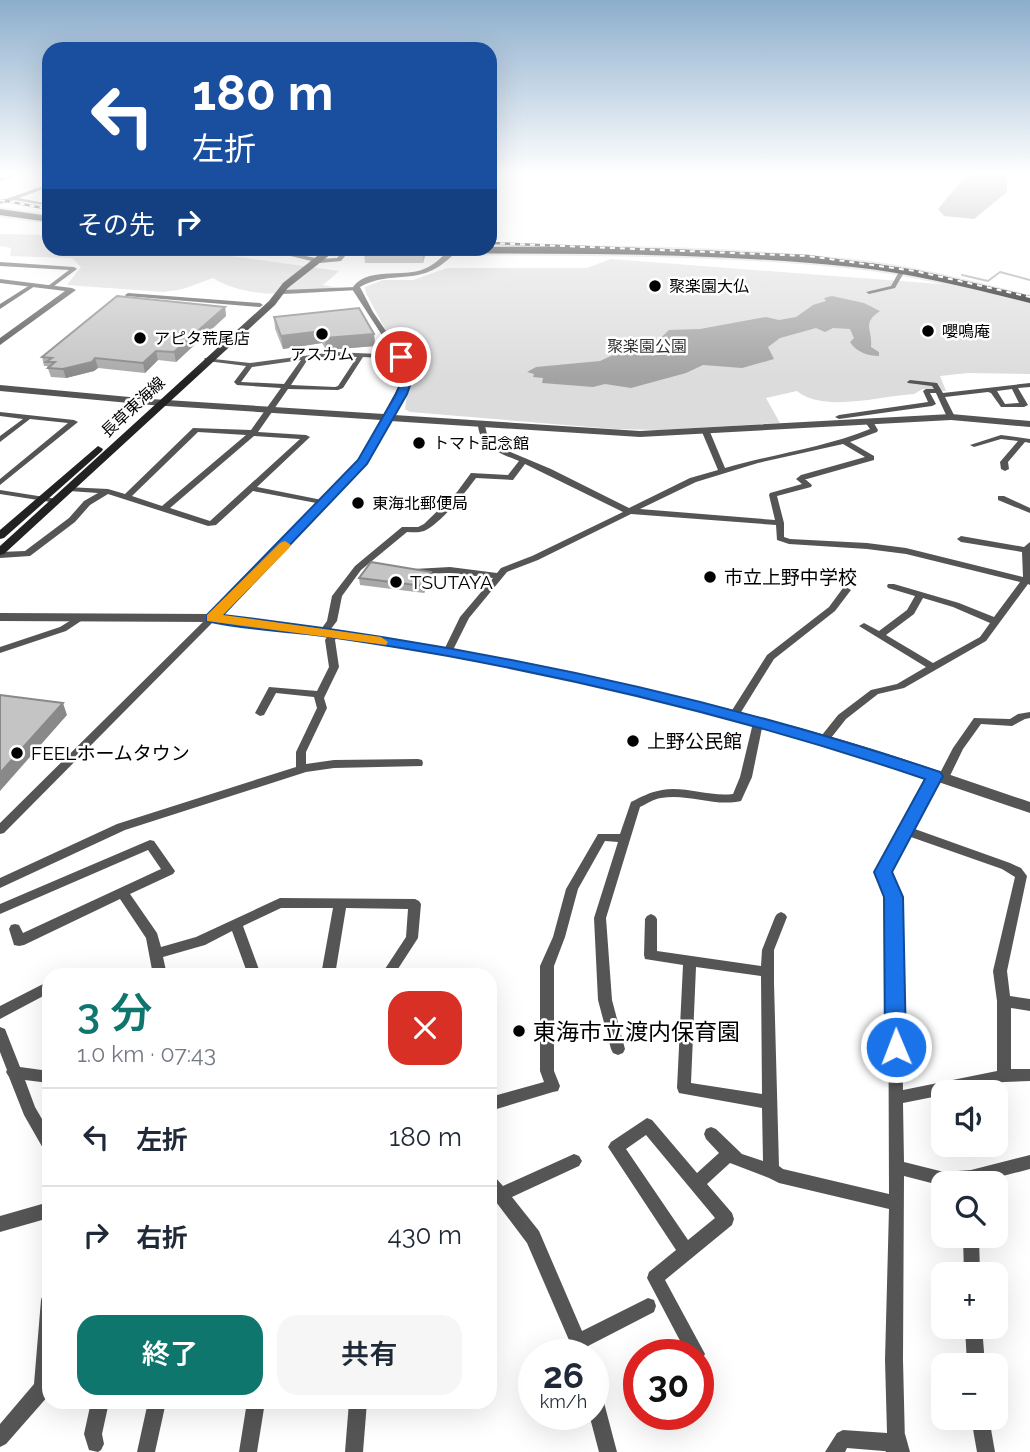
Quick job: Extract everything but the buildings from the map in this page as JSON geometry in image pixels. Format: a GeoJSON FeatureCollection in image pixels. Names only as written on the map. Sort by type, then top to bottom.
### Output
{"type":"FeatureCollection","features":[{"type":"Feature","properties":{"kind":"highway"},"geometry":{"type":"LineString","coordinates":[[497,251],[678,253],[853,264],[902,271],[1030,300]]}},
{"type":"Feature","properties":{"kind":"main road","name":"長草東海線"},"geometry":{"type":"LineString","coordinates":[[0,536],[323,256]]}},
{"type":"Feature","properties":{"kind":"main road","name":"長草東海線"},"geometry":{"type":"LineString","coordinates":[[0,553],[260,305],[285,288]]}},
{"type":"Feature","properties":{"kind":"street"},"geometry":{"type":"LineString","coordinates":[[296,256],[320,261],[339,260],[342,256]]}},
{"type":"Feature","properties":{"kind":"street"},"geometry":{"type":"LineString","coordinates":[[285,288],[356,289],[362,283],[376,279],[417,276],[430,271],[447,256]]}},
{"type":"Feature","properties":{"kind":"street"},"geometry":{"type":"LineString","coordinates":[[0,264],[74,270],[50,287]]}},
{"type":"Feature","properties":{"kind":"street"},"geometry":{"type":"LineString","coordinates":[[869,292],[893,287],[902,271]]}},
{"type":"Feature","properties":{"kind":"street"},"geometry":{"type":"LineString","coordinates":[[0,281],[72,290],[0,342]]}},
{"type":"Feature","properties":{"kind":"street"},"geometry":{"type":"LineString","coordinates":[[0,307],[32,286]]}},
{"type":"Feature","properties":{"kind":"street"},"geometry":{"type":"LineString","coordinates":[[0,831],[360,465],[401,394],[409,374],[401,357],[356,289]]}},
{"type":"Feature","properties":{"kind":"street"},"geometry":{"type":"LineString","coordinates":[[128,295],[260,305]]}},
{"type":"Feature","properties":{"kind":"street"},"geometry":{"type":"LineString","coordinates":[[207,359],[250,365],[334,354],[401,357]]}},
{"type":"Feature","properties":{"kind":"street"},"geometry":{"type":"LineString","coordinates":[[250,365],[237,382],[239,384],[338,388],[361,355]]}},
{"type":"Feature","properties":{"kind":"street"},"geometry":{"type":"LineString","coordinates":[[164,509],[254,432],[306,358]]}},
{"type":"Feature","properties":{"kind":"street"},"geometry":{"type":"LineString","coordinates":[[910,382],[931,382],[951,417]]}},
{"type":"Feature","properties":{"kind":"street"},"geometry":{"type":"LineString","coordinates":[[839,417],[932,404],[926,391],[939,393],[1030,385]]}},
{"type":"Feature","properties":{"kind":"street"},"geometry":{"type":"LineString","coordinates":[[989,406],[1024,405],[1014,387]]}},
{"type":"Feature","properties":{"kind":"street"},"geometry":{"type":"LineString","coordinates":[[0,388],[156,402],[639,434],[951,417],[1030,424]]}},
{"type":"Feature","properties":{"kind":"street"},"geometry":{"type":"LineString","coordinates":[[989,390],[994,391],[1003,404]]}},
{"type":"Feature","properties":{"kind":"street"},"geometry":{"type":"LineString","coordinates":[[0,414],[74,422],[0,483]]}},
{"type":"Feature","properties":{"kind":"street"},"geometry":{"type":"LineString","coordinates":[[0,440],[29,417]]}},
{"type":"Feature","properties":{"kind":"street"},"geometry":{"type":"LineString","coordinates":[[448,652],[465,617],[504,570],[535,558],[693,480],[844,442],[874,430],[869,422]]}},
{"type":"Feature","properties":{"kind":"street"},"geometry":{"type":"LineString","coordinates":[[481,424],[483,435],[498,450],[548,471],[628,511],[780,523]]}},
{"type":"Feature","properties":{"kind":"street"},"geometry":{"type":"LineString","coordinates":[[69,489],[108,491],[126,497],[164,509],[208,524],[213,523],[306,437],[195,430],[126,497]]}},
{"type":"Feature","properties":{"kind":"street"},"geometry":{"type":"LineString","coordinates":[[706,432],[722,471]]}},
{"type":"Feature","properties":{"kind":"street"},"geometry":{"type":"LineString","coordinates":[[974,445],[1001,437],[1026,440]]}},
{"type":"Feature","properties":{"kind":"street"},"geometry":{"type":"LineString","coordinates":[[1005,469],[1004,462],[1026,440]]}},
{"type":"Feature","properties":{"kind":"street"},"geometry":{"type":"LineString","coordinates":[[844,442],[871,458],[804,477],[800,479],[808,485],[773,495],[780,523],[780,538],[906,551],[1028,581]]}},
{"type":"Feature","properties":{"kind":"street"},"geometry":{"type":"LineString","coordinates":[[301,770],[301,751],[322,708],[320,695],[334,667],[329,633],[337,597],[365,560],[405,529],[419,530],[427,526],[460,494],[474,475],[510,478],[523,461]]}},
{"type":"Feature","properties":{"kind":"street"},"geometry":{"type":"LineString","coordinates":[[252,488],[324,503]]}},
{"type":"Feature","properties":{"kind":"street"},"geometry":{"type":"LineString","coordinates":[[0,553],[27,554],[72,520],[87,503],[108,491]]}},
{"type":"Feature","properties":{"kind":"street"},"geometry":{"type":"LineString","coordinates":[[0,492],[57,501]]}},
{"type":"Feature","properties":{"kind":"street"},"geometry":{"type":"LineString","coordinates":[[1001,498],[1030,511]]}},
{"type":"Feature","properties":{"kind":"street"},"geometry":{"type":"LineString","coordinates":[[822,740],[842,717],[875,692],[900,686],[974,645],[997,622],[1028,581],[1028,548],[961,539]]}},
{"type":"Feature","properties":{"kind":"street"},"geometry":{"type":"LineString","coordinates":[[365,560],[380,564]]}},
{"type":"Feature","properties":{"kind":"street"},"geometry":{"type":"LineString","coordinates":[[402,568],[497,576]]}},
{"type":"Feature","properties":{"kind":"street"},"geometry":{"type":"LineString","coordinates":[[891,586],[956,605],[997,622]]}},
{"type":"Feature","properties":{"kind":"street"},"geometry":{"type":"LineString","coordinates":[[734,715],[770,657],[832,609],[846,590]]}},
{"type":"Feature","properties":{"kind":"street"},"geometry":{"type":"LineString","coordinates":[[880,635],[911,612],[920,594]]}},
{"type":"Feature","properties":{"kind":"street"},"geometry":{"type":"LineString","coordinates":[[0,650],[63,629],[81,617]]}},
{"type":"Feature","properties":{"kind":"street"},"geometry":{"type":"LineString","coordinates":[[0,618],[212,618],[448,652],[573,677],[734,715],[822,740],[1030,808]]}},
{"type":"Feature","properties":{"kind":"street"},"geometry":{"type":"LineString","coordinates":[[864,626],[933,667]]}},
{"type":"Feature","properties":{"kind":"street"},"geometry":{"type":"LineString","coordinates":[[260,713],[274,689],[320,695]]}},
{"type":"Feature","properties":{"kind":"street"},"geometry":{"type":"LineString","coordinates":[[834,1452],[843,1439],[897,1447],[894,1360],[897,1203],[894,897],[883,872],[905,830],[978,720],[1012,723],[1030,715]]}},
{"type":"Feature","properties":{"kind":"street"},"geometry":{"type":"LineString","coordinates":[[618,1049],[605,1000],[600,918],[635,805],[644,798],[661,793],[680,792],[728,800],[737,798],[746,777],[758,723]]}},
{"type":"Feature","properties":{"kind":"street"},"geometry":{"type":"LineString","coordinates":[[0,883],[121,827],[301,770],[334,764],[418,763]]}},
{"type":"Feature","properties":{"kind":"street"},"geometry":{"type":"LineString","coordinates":[[905,830],[1006,866],[1021,876],[1000,971],[1004,1001],[1004,1076]]}},
{"type":"Feature","properties":{"kind":"street"},"geometry":{"type":"LineString","coordinates":[[497,1102],[553,1086],[547,1071],[547,966],[559,937],[572,889],[602,837],[624,838]]}},
{"type":"Feature","properties":{"kind":"street"},"geometry":{"type":"LineString","coordinates":[[0,909],[150,844],[169,871],[19,941],[15,929]]}},
{"type":"Feature","properties":{"kind":"street"},"geometry":{"type":"LineString","coordinates":[[123,893],[152,937],[159,968]]}},
{"type":"Feature","properties":{"kind":"street"},"geometry":{"type":"LineString","coordinates":[[156,954],[200,941],[280,903],[415,905],[412,938],[392,968]]}},
{"type":"Feature","properties":{"kind":"street"},"geometry":{"type":"LineString","coordinates":[[329,968],[341,904]]}},
{"type":"Feature","properties":{"kind":"street"},"geometry":{"type":"LineString","coordinates":[[781,917],[768,950],[767,972],[770,1164],[779,1176],[897,1203]]}},
{"type":"Feature","properties":{"kind":"street"},"geometry":{"type":"LineString","coordinates":[[651,919],[650,955],[767,972]]}},
{"type":"Feature","properties":{"kind":"street"},"geometry":{"type":"LineString","coordinates":[[236,924],[252,968]]}},
{"type":"Feature","properties":{"kind":"street"},"geometry":{"type":"LineString","coordinates":[[690,962],[684,1088],[769,1102]]}},
{"type":"Feature","properties":{"kind":"street"},"geometry":{"type":"LineString","coordinates":[[0,1013],[42,991]]}},
{"type":"Feature","properties":{"kind":"street"},"geometry":{"type":"LineString","coordinates":[[1004,1001],[1030,1005]]}},
{"type":"Feature","properties":{"kind":"street"},"geometry":{"type":"LineString","coordinates":[[0,1033],[13,1072],[42,1133]]}},
{"type":"Feature","properties":{"kind":"street"},"geometry":{"type":"LineString","coordinates":[[13,1072],[42,1076]]}},
{"type":"Feature","properties":{"kind":"street"},"geometry":{"type":"LineString","coordinates":[[896,1097],[1004,1076],[1030,1076]]}},
{"type":"Feature","properties":{"kind":"street"},"geometry":{"type":"LineString","coordinates":[[686,1252],[616,1147],[647,1125],[726,1219],[655,1278],[687,1339]]}},
{"type":"Feature","properties":{"kind":"street"},"geometry":{"type":"LineString","coordinates":[[710,1134],[737,1160],[774,1172]]}},
{"type":"Feature","properties":{"kind":"street"},"geometry":{"type":"LineString","coordinates":[[696,1184],[730,1153]]}},
{"type":"Feature","properties":{"kind":"street"},"geometry":{"type":"LineString","coordinates":[[497,1188],[574,1161]]}},
{"type":"Feature","properties":{"kind":"street"},"geometry":{"type":"LineString","coordinates":[[1000,1171],[1030,1162]]}},
{"type":"Feature","properties":{"kind":"street"},"geometry":{"type":"LineString","coordinates":[[896,1167],[931,1176]]}},
{"type":"Feature","properties":{"kind":"street"},"geometry":{"type":"LineString","coordinates":[[497,1192],[533,1237],[577,1339]]}},
{"type":"Feature","properties":{"kind":"street"},"geometry":{"type":"LineString","coordinates":[[0,1224],[42,1212]]}},
{"type":"Feature","properties":{"kind":"street"},"geometry":{"type":"LineString","coordinates":[[595,1339],[648,1306]]}},
{"type":"Feature","properties":{"kind":"street"},"geometry":{"type":"LineString","coordinates":[[0,1438],[42,1389]]}},
{"type":"Feature","properties":{"kind":"street"},"geometry":{"type":"LineString","coordinates":[[95,1444],[93,1434],[98,1409]]}},
{"type":"Feature","properties":{"kind":"street"},"geometry":{"type":"LineString","coordinates":[[146,1452],[155,1409]]}},
{"type":"Feature","properties":{"kind":"street"},"geometry":{"type":"LineString","coordinates":[[248,1452],[256,1409]]}},
{"type":"Feature","properties":{"kind":"street"},"geometry":{"type":"LineString","coordinates":[[354,1452],[357,1409]]}},
{"type":"Feature","properties":{"kind":"street"},"geometry":{"type":"LineString","coordinates":[[602,1430],[608,1452]]}},
{"type":"Feature","properties":{"kind":"street"},"geometry":{"type":"LineString","coordinates":[[982,1430],[986,1452]]}},
{"type":"Feature","properties":{"kind":"green space"},"geometry":{"type":"Polygon","coordinates":[[[0,242],[42,242],[42,256],[230,256],[339,271],[323,285],[346,289],[296,294],[260,293],[227,285],[213,278],[183,289],[164,292],[67,285],[81,267],[72,258],[10,256],[11,248],[0,246],[0,242]]]}},
{"type":"Feature","properties":{"kind":"green space","name":"聚楽園公園"},"geometry":{"type":"Polygon","coordinates":[[[611,259],[979,287],[1030,301],[1030,374],[968,373],[940,376],[946,391],[923,389],[914,394],[853,402],[822,401],[808,398],[797,391],[766,398],[780,423],[660,430],[614,429],[410,412],[405,409],[409,374],[365,287],[383,280],[413,280],[447,268],[587,268],[611,259]]]}},
{"type":"Feature","properties":{"kind":"shaded area"},"geometry":{"type":"Polygon","coordinates":[[[832,296],[864,303],[880,311],[869,323],[871,347],[879,352],[879,356],[859,351],[850,342],[854,338],[850,329],[833,328],[825,332],[816,328],[780,338],[768,347],[774,359],[742,368],[703,365],[686,373],[631,388],[605,384],[593,387],[542,383],[543,378],[533,377],[534,374],[527,372],[536,367],[600,361],[637,344],[652,346],[669,330],[700,329],[766,317],[779,320],[796,317],[813,305],[826,301],[824,298],[832,296]]]}},
{"type":"Feature","properties":{"kind":"waterway"},"geometry":{"type":"LineString","coordinates":[[962,275],[988,281],[1000,272],[1030,280]]}},
{"type":"Feature","properties":{"kind":"railway"},"geometry":{"type":"LineString","coordinates":[[497,243],[808,256],[915,271],[1030,297]]}},
{"type":"Feature","properties":{"kind":"slow traffic"},"geometry":{"type":"LineString","coordinates":[[285,545],[212,618],[381,642]]}},
{"type":"Feature","properties":{"kind":"place","name":"聚楽園大仏"},"geometry":{"type":"Point","coordinates":[655,286]}},
{"type":"Feature","properties":{"kind":"place","name":"嚶鳴庵"},"geometry":{"type":"Point","coordinates":[928,331]}},
{"type":"Feature","properties":{"kind":"place","name":"アスカム"},"geometry":{"type":"Point","coordinates":[322,334]}},
{"type":"Feature","properties":{"kind":"place","name":"アピタ荒尾店"},"geometry":{"type":"Point","coordinates":[140,338]}},
{"type":"Feature","properties":{"kind":"place","name":"トマト記念館"},"geometry":{"type":"Point","coordinates":[419,443]}},
{"type":"Feature","properties":{"kind":"place","name":"東海北郵便局"},"geometry":{"type":"Point","coordinates":[358,503]}},
{"type":"Feature","properties":{"kind":"place","name":"市立上野中学校"},"geometry":{"type":"Point","coordinates":[710,577]}},
{"type":"Feature","properties":{"kind":"place","name":"TSUTAYA"},"geometry":{"type":"Point","coordinates":[396,582]}},
{"type":"Feature","properties":{"kind":"place","name":"上野公民館"},"geometry":{"type":"Point","coordinates":[633,741]}},
{"type":"Feature","properties":{"kind":"place","name":"FEELホームタウン"},"geometry":{"type":"Point","coordinates":[17,753]}},
{"type":"Feature","properties":{"kind":"place","name":"東海市立渡内保育園"},"geometry":{"type":"Point","coordinates":[519,1031]}},
{"type":"Feature","properties":{"kind":"route"},"geometry":{"type":"LineString","coordinates":[[401,357],[409,374],[401,394],[363,461],[212,618],[324,632],[448,652],[573,677],[734,715],[846,746],[934,776],[883,872],[894,897],[896,1047]]}}]}
